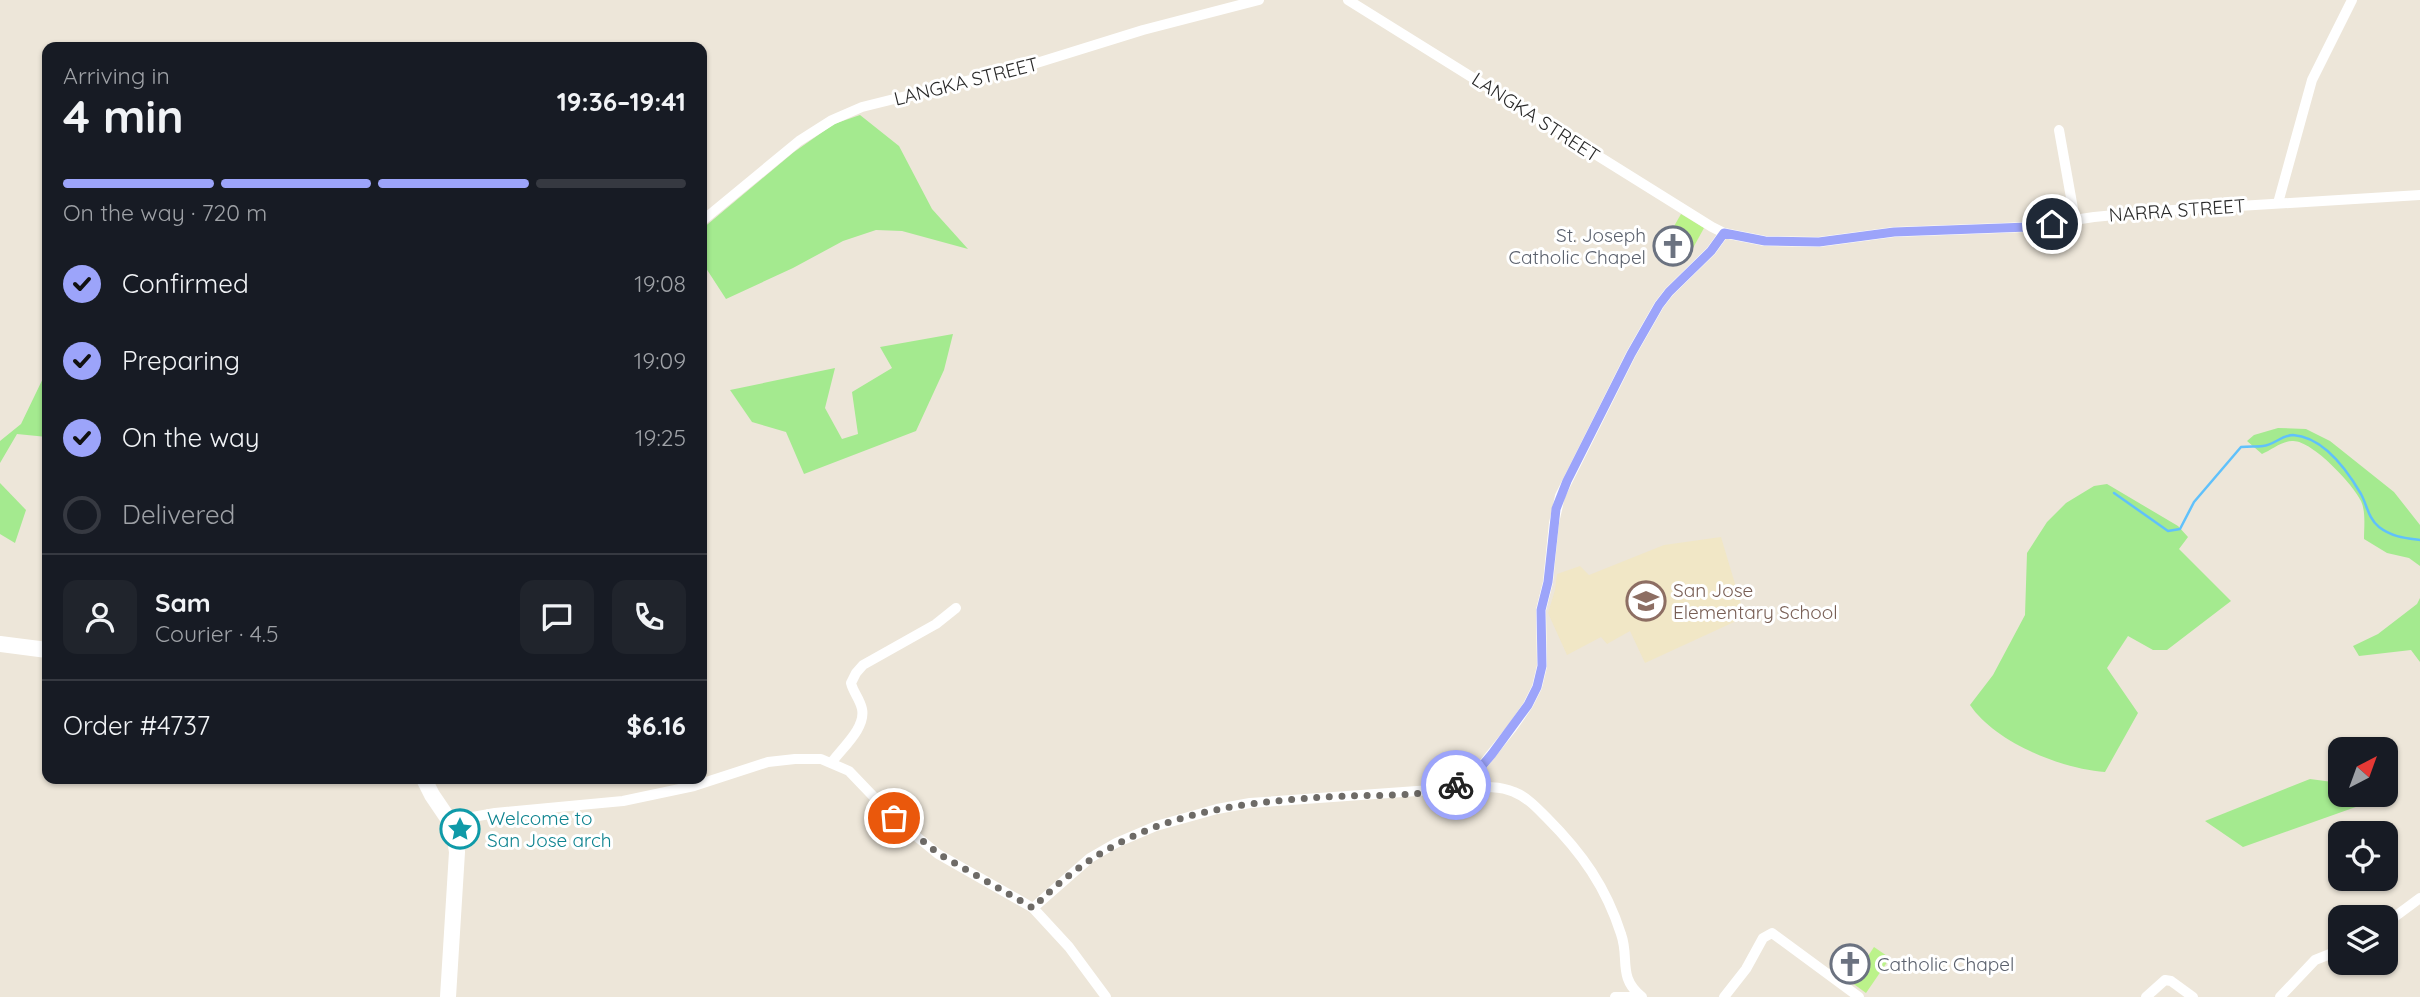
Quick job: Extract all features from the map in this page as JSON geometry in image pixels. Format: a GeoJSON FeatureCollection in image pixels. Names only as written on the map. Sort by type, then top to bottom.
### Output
{"type":"FeatureCollection","features":[{"type":"Feature","properties":{"kind":"street","name":"LANGKA STREET"},"geometry":{"type":"LineString","coordinates":[[707,217],[799,141],[832,120],[862,107],[1027,66],[1143,30],[1259,0]]}},
{"type":"Feature","properties":{"kind":"street","name":"LANGKA STREET"},"geometry":{"type":"LineString","coordinates":[[1348,0],[1724,233]]}},
{"type":"Feature","properties":{"kind":"street"},"geometry":{"type":"LineString","coordinates":[[2278,203],[2312,80],[2352,0]]}},
{"type":"Feature","properties":{"kind":"street"},"geometry":{"type":"LineString","coordinates":[[2059,130],[2076,220]]}},
{"type":"Feature","properties":{"kind":"street","name":"NARRA STREET"},"geometry":{"type":"LineString","coordinates":[[1724,233],[1765,241],[1819,242],[1894,232],[2028,227],[2076,220],[2278,203],[2420,195]]}},
{"type":"Feature","properties":{"kind":"street"},"geometry":{"type":"LineString","coordinates":[[1445,789],[1466,780],[1484,764],[1528,705],[1537,687],[1542,666],[1541,610],[1548,582],[1554,523],[1560,496],[1631,354],[1659,305],[1711,251],[1724,233]]}},
{"type":"Feature","properties":{"kind":"street"},"geometry":{"type":"LineString","coordinates":[[832,762],[863,719],[863,712],[851,682],[856,673],[870,660],[936,624],[956,608]]}},
{"type":"Feature","properties":{"kind":"street"},"geometry":{"type":"LineString","coordinates":[[0,644],[42,649]]}},
{"type":"Feature","properties":{"kind":"street"},"geometry":{"type":"LineString","coordinates":[[707,782],[768,762],[808,758],[832,762],[849,771],[894,818],[939,854],[1033,908],[1069,947],[1106,997]]}},
{"type":"Feature","properties":{"kind":"street"},"geometry":{"type":"LineString","coordinates":[[1484,764],[1492,786]]}},
{"type":"Feature","properties":{"kind":"street"},"geometry":{"type":"LineString","coordinates":[[427,784],[453,826],[457,852],[448,997]]}},
{"type":"Feature","properties":{"kind":"street"},"geometry":{"type":"LineString","coordinates":[[453,826],[467,818],[495,813],[634,799],[700,784]]}},
{"type":"Feature","properties":{"kind":"street"},"geometry":{"type":"LineString","coordinates":[[1033,908],[1082,864],[1116,843],[1156,826],[1190,816],[1280,799],[1385,795],[1492,786],[1513,791],[1534,805],[1581,854],[1600,883],[1622,935],[1625,974],[1634,991],[1642,997]]}},
{"type":"Feature","properties":{"kind":"street"},"geometry":{"type":"LineString","coordinates":[[2398,914],[2420,898]]}},
{"type":"Feature","properties":{"kind":"street"},"geometry":{"type":"LineString","coordinates":[[1724,997],[1746,969],[1763,938],[1772,933],[1859,997]]}},
{"type":"Feature","properties":{"kind":"street"},"geometry":{"type":"LineString","coordinates":[[2280,997],[2315,960],[2328,955]]}},
{"type":"Feature","properties":{"kind":"street"},"geometry":{"type":"LineString","coordinates":[[2146,997],[2165,980],[2171,981],[2193,997]]}},
{"type":"Feature","properties":{"kind":"street"},"geometry":{"type":"LineString","coordinates":[[1615,997],[1636,997]]}},
{"type":"Feature","properties":{"kind":"shaded area","name":"San Jose Elementary School"},"geometry":{"type":"Polygon","coordinates":[[[1721,537],[1745,617],[1645,663],[1630,631],[1607,644],[1601,637],[1567,655],[1548,613],[1557,574],[1580,566],[1589,575],[1664,545],[1721,537]]]}},
{"type":"Feature","properties":{"kind":"green space"},"geometry":{"type":"Polygon","coordinates":[[[860,115],[899,146],[932,209],[968,249],[902,231],[876,230],[843,241],[726,299],[707,270],[707,225],[794,152],[834,124],[860,115]]]}},
{"type":"Feature","properties":{"kind":"green space"},"geometry":{"type":"Polygon","coordinates":[[[1681,214],[1704,228],[1693,248],[1669,235],[1681,214]]]}},
{"type":"Feature","properties":{"kind":"green space"},"geometry":{"type":"Polygon","coordinates":[[[953,334],[944,370],[916,431],[804,474],[786,432],[752,422],[730,390],[835,368],[825,408],[842,439],[858,434],[852,392],[892,368],[880,347],[953,334]]]}},
{"type":"Feature","properties":{"kind":"green space"},"geometry":{"type":"Polygon","coordinates":[[[42,380],[42,436],[17,434],[0,463],[0,441],[21,424],[42,380]]]}},
{"type":"Feature","properties":{"kind":"green space"},"geometry":{"type":"Polygon","coordinates":[[[2278,428],[2306,429],[2330,441],[2394,492],[2420,525],[2420,566],[2409,558],[2387,553],[2364,539],[2364,510],[2357,494],[2331,464],[2310,447],[2300,442],[2288,441],[2262,454],[2247,441],[2254,435],[2278,428]]]}},
{"type":"Feature","properties":{"kind":"green space"},"geometry":{"type":"Polygon","coordinates":[[[0,483],[26,510],[15,543],[0,534],[0,483]]]}},
{"type":"Feature","properties":{"kind":"green space"},"geometry":{"type":"Polygon","coordinates":[[[2107,484],[2178,526],[2188,537],[2179,549],[2231,601],[2167,650],[2153,650],[2128,636],[2107,668],[2138,713],[2105,772],[2069,765],[2030,751],[1995,731],[1970,705],[1993,675],[2025,615],[2027,553],[2047,522],[2066,503],[2094,486],[2107,484]]]}},
{"type":"Feature","properties":{"kind":"green space"},"geometry":{"type":"Polygon","coordinates":[[[2420,598],[2420,662],[2411,650],[2359,656],[2353,646],[2378,634],[2417,604],[2420,598]]]}},
{"type":"Feature","properties":{"kind":"green space"},"geometry":{"type":"Polygon","coordinates":[[[2310,779],[2328,781],[2328,807],[2356,807],[2243,847],[2205,821],[2310,779]]]}},
{"type":"Feature","properties":{"kind":"green space"},"geometry":{"type":"Polygon","coordinates":[[[1874,947],[1890,958],[1866,993],[1851,982],[1874,947]]]}},
{"type":"Feature","properties":{"kind":"waterway"},"geometry":{"type":"LineString","coordinates":[[2114,493],[2168,531],[2180,529],[2194,502],[2241,447],[2267,445],[2293,435],[2314,442],[2333,456],[2355,485],[2370,516],[2379,527],[2394,535],[2420,540]]}},
{"type":"Feature","properties":{"kind":"way so far"},"geometry":{"type":"LineString","coordinates":[[894,818],[939,854],[1033,908],[1046,894],[1090,859],[1116,843],[1156,826],[1190,816],[1280,799],[1385,795],[1445,789],[1456,785]]}},
{"type":"Feature","properties":{"kind":"place","name":"St. Joseph Catholic Chapel"},"geometry":{"type":"Point","coordinates":[1673,246]}},
{"type":"Feature","properties":{"kind":"place","name":"San Jose Elementary School"},"geometry":{"type":"Point","coordinates":[1646,601]}},
{"type":"Feature","properties":{"kind":"place","name":"Welcome to San Jose arch"},"geometry":{"type":"Point","coordinates":[460,829]}},
{"type":"Feature","properties":{"kind":"place","name":"Catholic Chapel"},"geometry":{"type":"Point","coordinates":[1850,964]}},
{"type":"Feature","properties":{"kind":"route"},"geometry":{"type":"LineString","coordinates":[[1456,785],[1476,773],[1492,754],[1528,705],[1537,687],[1542,666],[1541,610],[1548,582],[1556,509],[1567,481],[1631,354],[1659,305],[1711,251],[1724,233],[1792,243],[1841,240],[1894,232],[2052,224]]}}]}
